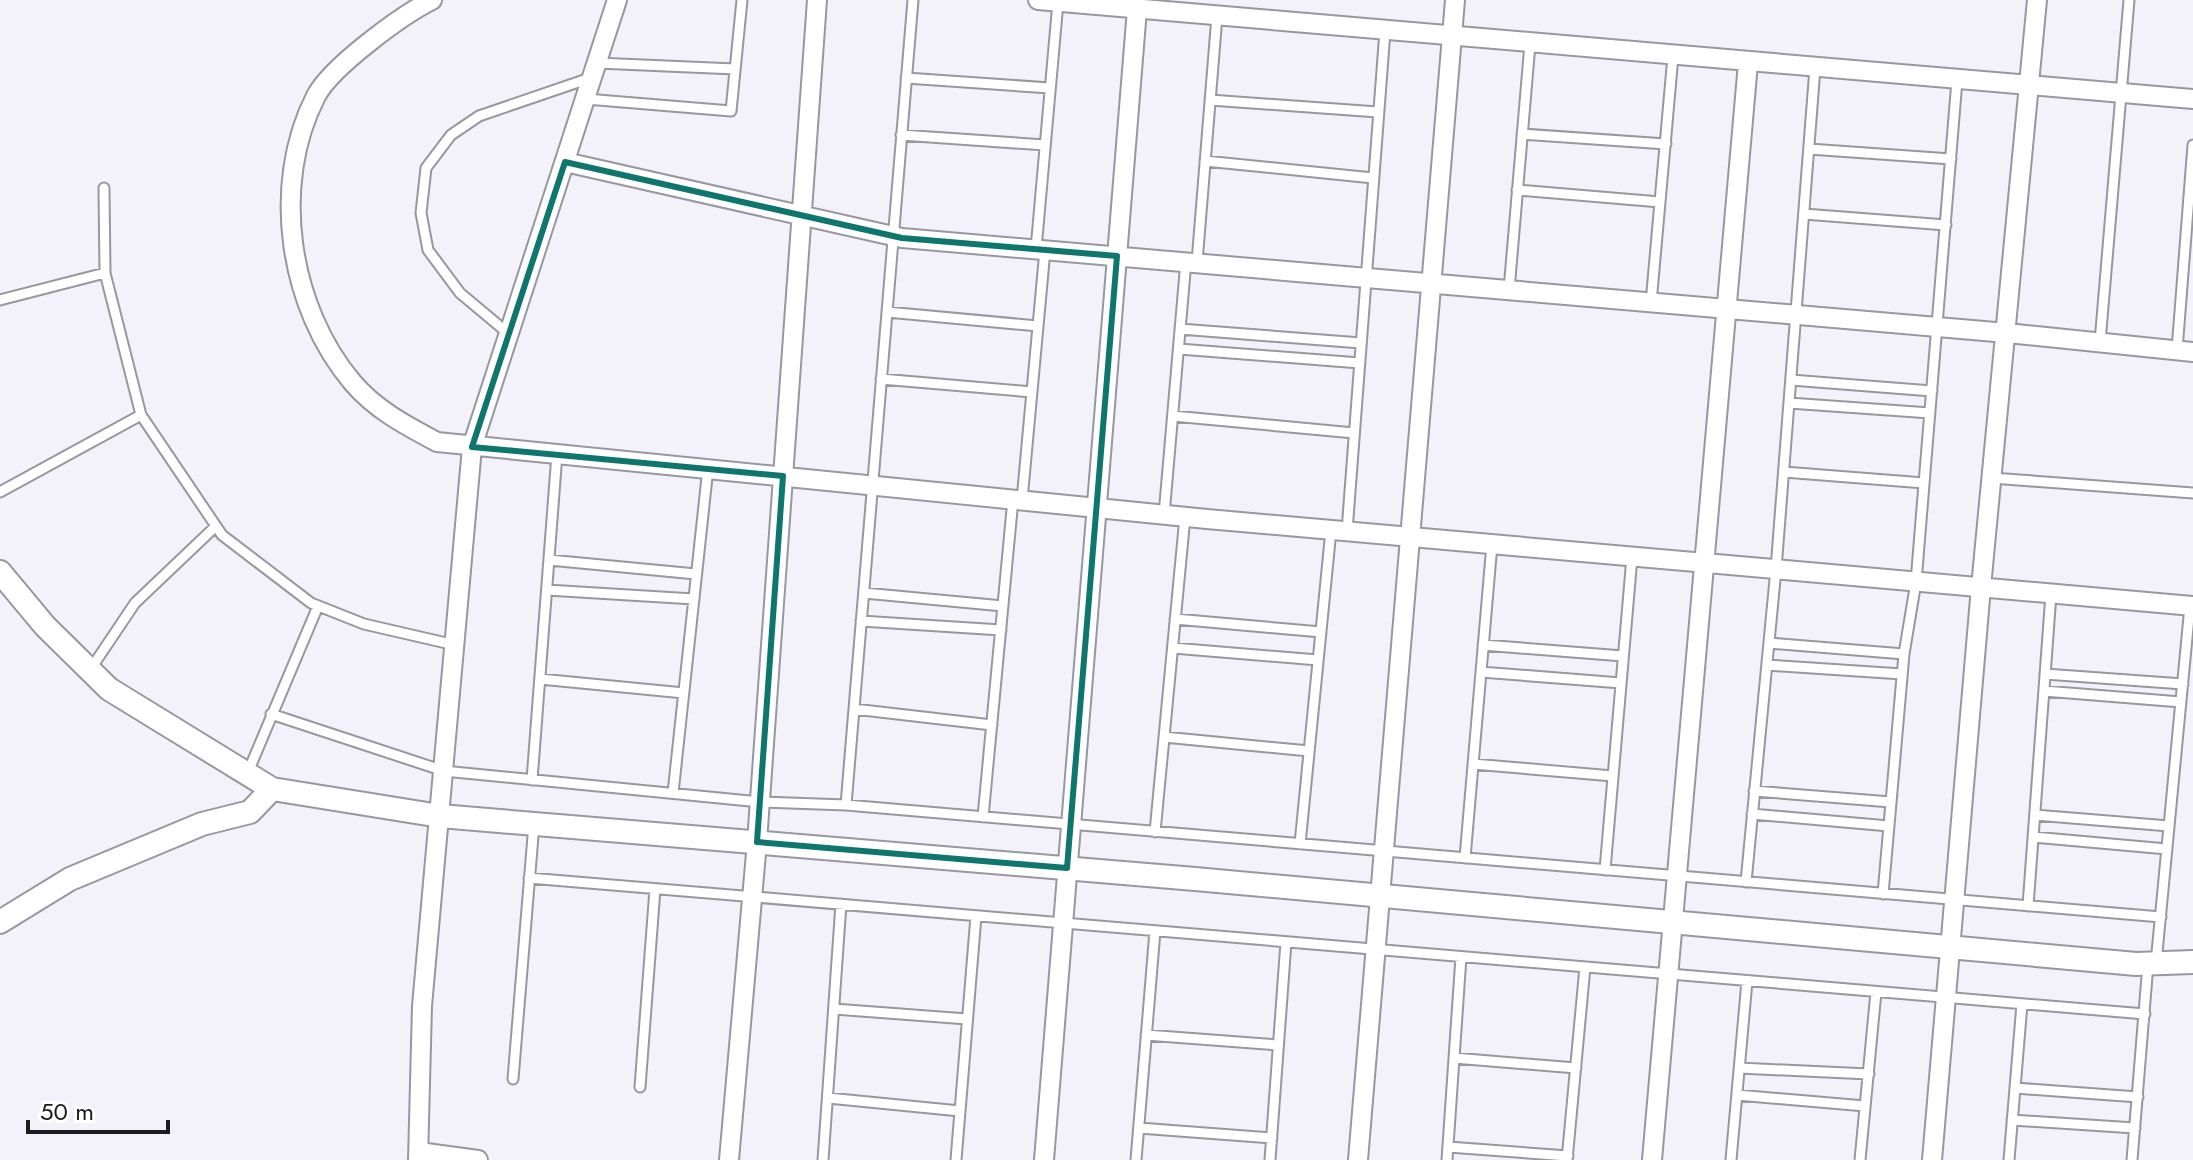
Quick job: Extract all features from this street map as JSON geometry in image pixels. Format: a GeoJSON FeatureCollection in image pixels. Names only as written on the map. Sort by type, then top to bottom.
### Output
{"type":"FeatureCollection","features":[{"type":"Feature","properties":{"kind":"street"},"geometry":{"type":"LineString","coordinates":[[432,0],[368,42],[317,94],[298,143],[289,205],[296,269],[325,340],[353,383],[392,418],[437,442],[1185,517],[2191,606]]}},
{"type":"Feature","properties":{"kind":"street"},"geometry":{"type":"LineString","coordinates":[[478,1160],[418,1156],[422,1006],[472,447],[617,0]]}},
{"type":"Feature","properties":{"kind":"street"},"geometry":{"type":"LineString","coordinates":[[729,1160],[757,842],[817,0]]}},
{"type":"Feature","properties":{"kind":"street"},"geometry":{"type":"LineString","coordinates":[[1038,0],[2193,99]]}},
{"type":"Feature","properties":{"kind":"street"},"geometry":{"type":"LineString","coordinates":[[1358,1160],[1381,851],[1455,0]]}},
{"type":"Feature","properties":{"kind":"street"},"geometry":{"type":"LineString","coordinates":[[1932,1160],[1981,587],[2037,0]]}},
{"type":"Feature","properties":{"kind":"street"},"geometry":{"type":"LineString","coordinates":[[1044,1160],[1137,9]]}},
{"type":"Feature","properties":{"kind":"street"},"geometry":{"type":"LineString","coordinates":[[1652,1160],[1748,63]]}},
{"type":"Feature","properties":{"kind":"street"},"geometry":{"type":"LineString","coordinates":[[565,162],[893,236],[2185,351]]}},
{"type":"Feature","properties":{"kind":"street"},"geometry":{"type":"LineString","coordinates":[[0,572],[45,626],[109,689],[272,789],[440,816],[1950,947],[2152,963],[2193,962]]}},
{"type":"Feature","properties":{"kind":"street"},"geometry":{"type":"LineString","coordinates":[[0,922],[70,879],[202,824],[250,812],[272,789]]}},
{"type":"Feature","properties":{"kind":"lane"},"geometry":{"type":"LineString","coordinates":[[586,99],[731,111],[742,0]]}},
{"type":"Feature","properties":{"kind":"lane"},"geometry":{"type":"LineString","coordinates":[[846,805],[913,0]]}},
{"type":"Feature","properties":{"kind":"lane"},"geometry":{"type":"LineString","coordinates":[[2100,342],[2129,0]]}},
{"type":"Feature","properties":{"kind":"lane"},"geometry":{"type":"LineString","coordinates":[[983,817],[1003,606],[1032,392],[1038,326],[1045,145],[1058,2]]}},
{"type":"Feature","properties":{"kind":"lane"},"geometry":{"type":"LineString","coordinates":[[1164,515],[1180,329],[1205,161],[1217,16]]}},
{"type":"Feature","properties":{"kind":"lane"},"geometry":{"type":"LineString","coordinates":[[1300,844],[1321,632],[1354,433],[1385,31]]}},
{"type":"Feature","properties":{"kind":"lane"},"geometry":{"type":"LineString","coordinates":[[1509,290],[1530,44]]}},
{"type":"Feature","properties":{"kind":"lane"},"geometry":{"type":"LineString","coordinates":[[1651,303],[1673,56]]}},
{"type":"Feature","properties":{"kind":"lane"},"geometry":{"type":"LineString","coordinates":[[1746,882],[1776,569],[1815,68]]}},
{"type":"Feature","properties":{"kind":"lane"},"geometry":{"type":"LineString","coordinates":[[509,334],[460,293],[428,250],[421,213],[426,168],[451,135],[479,116],[595,70],[735,69]]}},
{"type":"Feature","properties":{"kind":"lane"},"geometry":{"type":"LineString","coordinates":[[906,78],[1050,88]]}},
{"type":"Feature","properties":{"kind":"lane"},"geometry":{"type":"LineString","coordinates":[[1883,894],[1904,654],[1916,582],[1957,80]]}},
{"type":"Feature","properties":{"kind":"lane"},"geometry":{"type":"LineString","coordinates":[[1210,100],[1378,112]]}},
{"type":"Feature","properties":{"kind":"lane"},"geometry":{"type":"LineString","coordinates":[[1522,134],[1666,144]]}},
{"type":"Feature","properties":{"kind":"lane"},"geometry":{"type":"LineString","coordinates":[[901,135],[1045,145]]}},
{"type":"Feature","properties":{"kind":"lane"},"geometry":{"type":"LineString","coordinates":[[2185,351],[2193,145]]}},
{"type":"Feature","properties":{"kind":"lane"},"geometry":{"type":"LineString","coordinates":[[1809,149],[1951,159]]}},
{"type":"Feature","properties":{"kind":"lane"},"geometry":{"type":"LineString","coordinates":[[1205,161],[1373,178]]}},
{"type":"Feature","properties":{"kind":"lane"},"geometry":{"type":"LineString","coordinates":[[104,188],[105,273],[141,415],[222,535],[318,606],[364,624],[455,645]]}},
{"type":"Feature","properties":{"kind":"lane"},"geometry":{"type":"LineString","coordinates":[[1517,190],[1660,202]]}},
{"type":"Feature","properties":{"kind":"lane"},"geometry":{"type":"LineString","coordinates":[[1804,214],[1946,225]]}},
{"type":"Feature","properties":{"kind":"lane"},"geometry":{"type":"LineString","coordinates":[[0,300],[105,273]]}},
{"type":"Feature","properties":{"kind":"lane"},"geometry":{"type":"LineString","coordinates":[[887,312],[1038,326]]}},
{"type":"Feature","properties":{"kind":"lane"},"geometry":{"type":"LineString","coordinates":[[1180,329],[1361,343]]}},
{"type":"Feature","properties":{"kind":"lane"},"geometry":{"type":"LineString","coordinates":[[1179,349],[1360,363]]}},
{"type":"Feature","properties":{"kind":"lane"},"geometry":{"type":"LineString","coordinates":[[881,379],[1032,392]]}},
{"type":"Feature","properties":{"kind":"lane"},"geometry":{"type":"LineString","coordinates":[[1791,380],[1932,391]]}},
{"type":"Feature","properties":{"kind":"lane"},"geometry":{"type":"LineString","coordinates":[[1789,403],[1930,413]]}},
{"type":"Feature","properties":{"kind":"lane"},"geometry":{"type":"LineString","coordinates":[[0,492],[141,415]]}},
{"type":"Feature","properties":{"kind":"lane"},"geometry":{"type":"LineString","coordinates":[[1173,416],[1354,433]]}},
{"type":"Feature","properties":{"kind":"lane"},"geometry":{"type":"LineString","coordinates":[[532,780],[557,454]]}},
{"type":"Feature","properties":{"kind":"lane"},"geometry":{"type":"LineString","coordinates":[[673,793],[708,468]]}},
{"type":"Feature","properties":{"kind":"lane"},"geometry":{"type":"LineString","coordinates":[[1784,472],[1924,483]]}},
{"type":"Feature","properties":{"kind":"lane"},"geometry":{"type":"LineString","coordinates":[[1992,478],[2193,493]]}},
{"type":"Feature","properties":{"kind":"lane"},"geometry":{"type":"LineString","coordinates":[[1155,832],[1185,517]]}},
{"type":"Feature","properties":{"kind":"lane"},"geometry":{"type":"LineString","coordinates":[[90,670],[135,603],[216,526]]}},
{"type":"Feature","properties":{"kind":"lane"},"geometry":{"type":"LineString","coordinates":[[1465,858],[1492,544]]}},
{"type":"Feature","properties":{"kind":"lane"},"geometry":{"type":"LineString","coordinates":[[1605,870],[1632,557]]}},
{"type":"Feature","properties":{"kind":"lane"},"geometry":{"type":"LineString","coordinates":[[549,560],[696,574]]}},
{"type":"Feature","properties":{"kind":"lane"},"geometry":{"type":"LineString","coordinates":[[547,590],[694,599]]}},
{"type":"Feature","properties":{"kind":"lane"},"geometry":{"type":"LineString","coordinates":[[864,593],[1003,606]]}},
{"type":"Feature","properties":{"kind":"lane"},"geometry":{"type":"LineString","coordinates":[[2028,906],[2051,594]]}},
{"type":"Feature","properties":{"kind":"lane"},"geometry":{"type":"LineString","coordinates":[[248,773],[318,606]]}},
{"type":"Feature","properties":{"kind":"lane"},"geometry":{"type":"LineString","coordinates":[[2132,1160],[2145,1014],[2161,917],[2191,606]]}},
{"type":"Feature","properties":{"kind":"lane"},"geometry":{"type":"LineString","coordinates":[[1175,619],[1321,632]]}},
{"type":"Feature","properties":{"kind":"lane"},"geometry":{"type":"LineString","coordinates":[[861,621],[1001,630]]}},
{"type":"Feature","properties":{"kind":"lane"},"geometry":{"type":"LineString","coordinates":[[1769,643],[1904,654]]}},
{"type":"Feature","properties":{"kind":"lane"},"geometry":{"type":"LineString","coordinates":[[1483,645],[1623,656]]}},
{"type":"Feature","properties":{"kind":"lane"},"geometry":{"type":"LineString","coordinates":[[1173,648],[1318,660]]}},
{"type":"Feature","properties":{"kind":"lane"},"geometry":{"type":"LineString","coordinates":[[1767,665],[1902,674]]}},
{"type":"Feature","properties":{"kind":"lane"},"geometry":{"type":"LineString","coordinates":[[1481,672],[1621,683]]}},
{"type":"Feature","properties":{"kind":"lane"},"geometry":{"type":"LineString","coordinates":[[2045,674],[2183,684]]}},
{"type":"Feature","properties":{"kind":"lane"},"geometry":{"type":"LineString","coordinates":[[540,679],[684,693]]}},
{"type":"Feature","properties":{"kind":"lane"},"geometry":{"type":"LineString","coordinates":[[2044,691],[2181,702]]}},
{"type":"Feature","properties":{"kind":"lane"},"geometry":{"type":"LineString","coordinates":[[854,709],[992,725]]}},
{"type":"Feature","properties":{"kind":"lane"},"geometry":{"type":"LineString","coordinates":[[271,714],[444,771],[760,802],[846,805],[2161,917]]}},
{"type":"Feature","properties":{"kind":"lane"},"geometry":{"type":"LineString","coordinates":[[1164,737],[1309,751]]}},
{"type":"Feature","properties":{"kind":"lane"},"geometry":{"type":"LineString","coordinates":[[1473,764],[1613,776]]}},
{"type":"Feature","properties":{"kind":"lane"},"geometry":{"type":"LineString","coordinates":[[1754,791],[1891,802]]}},
{"type":"Feature","properties":{"kind":"lane"},"geometry":{"type":"LineString","coordinates":[[1752,814],[1889,826]]}},
{"type":"Feature","properties":{"kind":"lane"},"geometry":{"type":"LineString","coordinates":[[2035,815],[2169,826]]}},
{"type":"Feature","properties":{"kind":"lane"},"geometry":{"type":"LineString","coordinates":[[513,1079],[534,824]]}},
{"type":"Feature","properties":{"kind":"lane"},"geometry":{"type":"LineString","coordinates":[[2033,837],[2167,849]]}},
{"type":"Feature","properties":{"kind":"lane"},"geometry":{"type":"LineString","coordinates":[[529,878],[2145,1014]]}},
{"type":"Feature","properties":{"kind":"lane"},"geometry":{"type":"LineString","coordinates":[[640,1087],[655,889]]}},
{"type":"Feature","properties":{"kind":"lane"},"geometry":{"type":"LineString","coordinates":[[823,1160],[841,904]]}},
{"type":"Feature","properties":{"kind":"lane"},"geometry":{"type":"LineString","coordinates":[[956,1160],[976,916]]}},
{"type":"Feature","properties":{"kind":"lane"},"geometry":{"type":"LineString","coordinates":[[1136,1160],[1155,931]]}},
{"type":"Feature","properties":{"kind":"lane"},"geometry":{"type":"LineString","coordinates":[[1270,1160],[1286,942]]}},
{"type":"Feature","properties":{"kind":"lane"},"geometry":{"type":"LineString","coordinates":[[1447,1160],[1461,957]]}},
{"type":"Feature","properties":{"kind":"lane"},"geometry":{"type":"LineString","coordinates":[[1448,1147],[1567,1158],[1585,967]]}},
{"type":"Feature","properties":{"kind":"lane"},"geometry":{"type":"LineString","coordinates":[[1731,1160],[1747,981]]}},
{"type":"Feature","properties":{"kind":"lane"},"geometry":{"type":"LineString","coordinates":[[1860,1160],[1876,992]]}},
{"type":"Feature","properties":{"kind":"lane"},"geometry":{"type":"LineString","coordinates":[[2009,1160],[2022,1004]]}},
{"type":"Feature","properties":{"kind":"lane"},"geometry":{"type":"LineString","coordinates":[[834,1009],[967,1019]]}},
{"type":"Feature","properties":{"kind":"lane"},"geometry":{"type":"LineString","coordinates":[[1146,1035],[1278,1045]]}},
{"type":"Feature","properties":{"kind":"lane"},"geometry":{"type":"LineString","coordinates":[[1454,1058],[1576,1068]]}},
{"type":"Feature","properties":{"kind":"lane"},"geometry":{"type":"LineString","coordinates":[[1739,1068],[1869,1074]]}},
{"type":"Feature","properties":{"kind":"lane"},"geometry":{"type":"LineString","coordinates":[[2015,1088],[2138,1097]]}},
{"type":"Feature","properties":{"kind":"lane"},"geometry":{"type":"LineString","coordinates":[[1737,1095],[1865,1106]]}},
{"type":"Feature","properties":{"kind":"lane"},"geometry":{"type":"LineString","coordinates":[[828,1098],[960,1111]]}},
{"type":"Feature","properties":{"kind":"lane"},"geometry":{"type":"LineString","coordinates":[[2012,1120],[2135,1128]]}},
{"type":"Feature","properties":{"kind":"lane"},"geometry":{"type":"LineString","coordinates":[[1139,1128],[1272,1138]]}},
{"type":"Feature","properties":{"kind":"highlighted area"},"geometry":{"type":"Polygon","coordinates":[[[565,162],[902,238],[1117,256],[1067,868],[757,842],[783,476],[472,447],[565,162]]]}}]}
